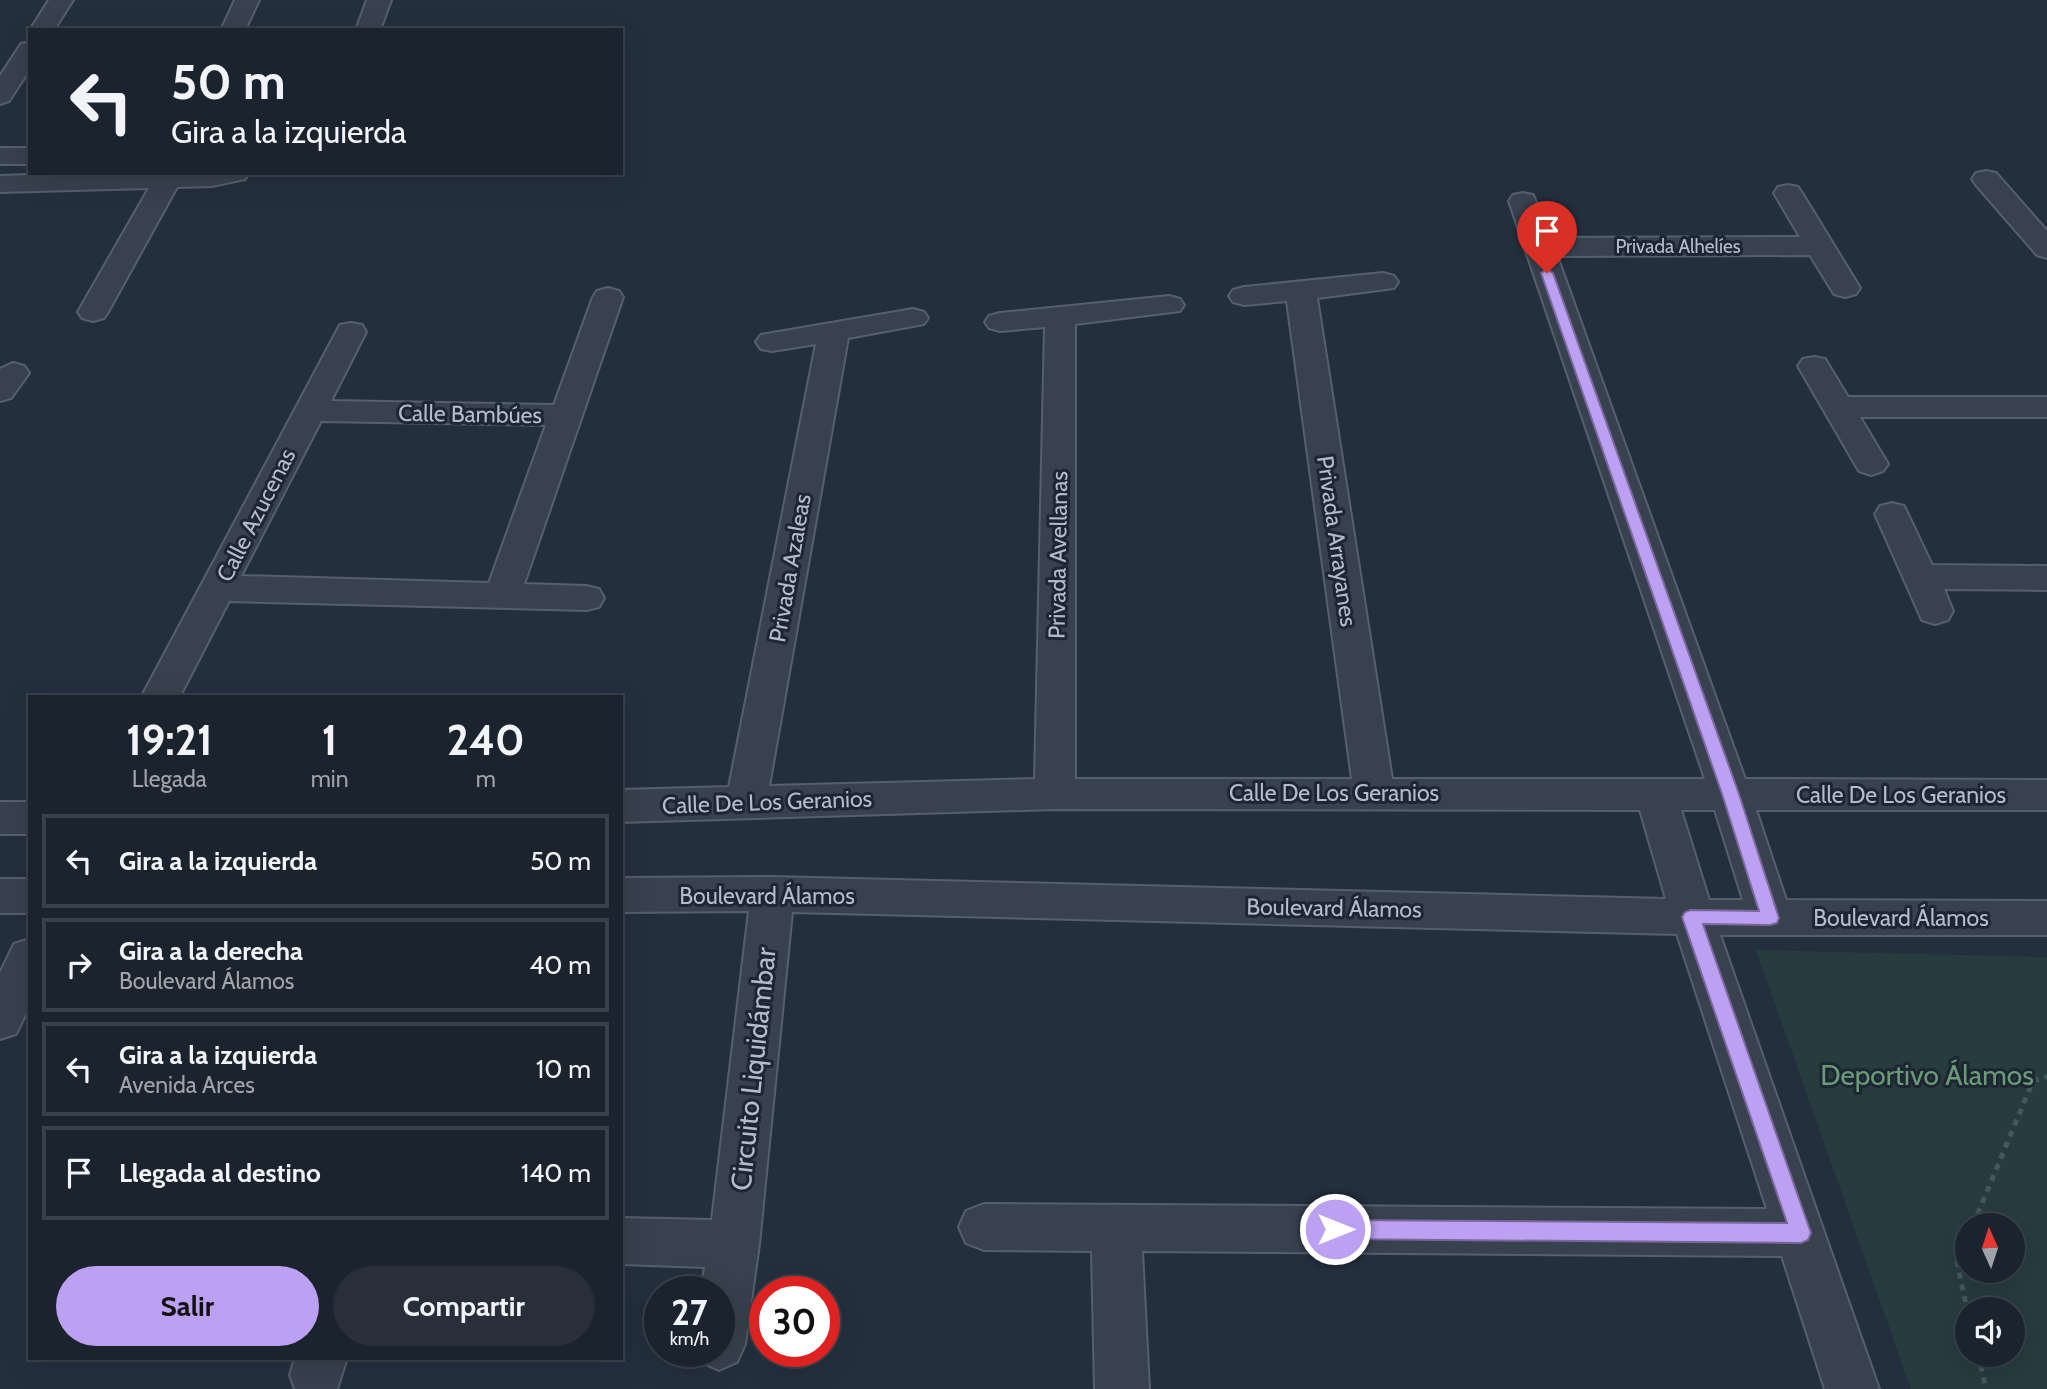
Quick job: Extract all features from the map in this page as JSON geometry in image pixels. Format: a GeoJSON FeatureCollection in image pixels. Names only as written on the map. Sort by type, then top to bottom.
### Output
{"type":"FeatureCollection","features":[{"type":"Feature","properties":{"kind":"street"},"geometry":{"type":"LineString","coordinates":[[43,28],[61,0]]}},
{"type":"Feature","properties":{"kind":"street"},"geometry":{"type":"LineString","coordinates":[[234,28],[247,0]]}},
{"type":"Feature","properties":{"kind":"street"},"geometry":{"type":"LineString","coordinates":[[369,28],[379,0]]}},
{"type":"Feature","properties":{"kind":"street"},"geometry":{"type":"LineString","coordinates":[[0,96],[28,52]]}},
{"type":"Feature","properties":{"kind":"street"},"geometry":{"type":"LineString","coordinates":[[0,156],[28,156]]}},
{"type":"Feature","properties":{"kind":"street"},"geometry":{"type":"LineString","coordinates":[[0,184],[167,180],[226,175]]}},
{"type":"Feature","properties":{"kind":"street"},"geometry":{"type":"LineString","coordinates":[[1986,179],[2047,249]]}},
{"type":"Feature","properties":{"kind":"street"},"geometry":{"type":"LineString","coordinates":[[93,312],[167,180]]}},
{"type":"Feature","properties":{"kind":"street"},"geometry":{"type":"LineString","coordinates":[[1788,193],[1845,288]]}},
{"type":"Feature","properties":{"kind":"street"},"geometry":{"type":"LineString","coordinates":[[1522,201],[1730,794],[1770,918]]}},
{"type":"Feature","properties":{"kind":"street","name":"Privada Alhelíes"},"geometry":{"type":"LineString","coordinates":[[1538,247],[1818,246]]}},
{"type":"Feature","properties":{"kind":"street"},"geometry":{"type":"LineString","coordinates":[[1244,296],[1383,282]]}},
{"type":"Feature","properties":{"kind":"street","name":"Privada Arrayanes"},"geometry":{"type":"LineString","coordinates":[[1301,290],[1374,792]]}},
{"type":"Feature","properties":{"kind":"street"},"geometry":{"type":"LineString","coordinates":[[566,415],[608,297]]}},
{"type":"Feature","properties":{"kind":"street"},"geometry":{"type":"LineString","coordinates":[[1000,323],[1169,305]]}},
{"type":"Feature","properties":{"kind":"street","name":"Privada Avellanas"},"geometry":{"type":"LineString","coordinates":[[1055,794],[1060,316]]}},
{"type":"Feature","properties":{"kind":"street"},"geometry":{"type":"LineString","coordinates":[[772,342],[833,334],[913,318]]}},
{"type":"Feature","properties":{"kind":"street","name":"Calle Azucenas"},"geometry":{"type":"LineString","coordinates":[[162,695],[351,332]]}},
{"type":"Feature","properties":{"kind":"street","name":"Privada Azaleas"},"geometry":{"type":"LineString","coordinates":[[746,803],[833,334]]}},
{"type":"Feature","properties":{"kind":"street"},"geometry":{"type":"LineString","coordinates":[[1814,366],[1871,464]]}},
{"type":"Feature","properties":{"kind":"street"},"geometry":{"type":"LineString","coordinates":[[1840,407],[2047,407]]}},
{"type":"Feature","properties":{"kind":"street","name":"Calle Bambúes"},"geometry":{"type":"LineString","coordinates":[[310,411],[566,415],[502,596]]}},
{"type":"Feature","properties":{"kind":"street"},"geometry":{"type":"LineString","coordinates":[[1892,514],[1935,611]]}},
{"type":"Feature","properties":{"kind":"street"},"geometry":{"type":"LineString","coordinates":[[1920,577],[2047,578]]}},
{"type":"Feature","properties":{"kind":"street"},"geometry":{"type":"LineString","coordinates":[[219,588],[586,598]]}},
{"type":"Feature","properties":{"kind":"street","name":"Calle De Los Geranios"},"geometry":{"type":"LineString","coordinates":[[623,806],[1055,794],[1374,792],[2047,795]]}},
{"type":"Feature","properties":{"kind":"street"},"geometry":{"type":"LineString","coordinates":[[1656,794],[1691,917],[1852,1389]]}},
{"type":"Feature","properties":{"kind":"street"},"geometry":{"type":"LineString","coordinates":[[0,818],[28,818]]}},
{"type":"Feature","properties":{"kind":"street","name":"Boulevard Álamos"},"geometry":{"type":"LineString","coordinates":[[623,895],[772,894],[1691,917],[2047,918]]}},
{"type":"Feature","properties":{"kind":"street","name":"Circuito Liquidámbar"},"geometry":{"type":"LineString","coordinates":[[729,1276],[772,894]]}},
{"type":"Feature","properties":{"kind":"street"},"geometry":{"type":"LineString","coordinates":[[0,896],[28,896]]}},
{"type":"Feature","properties":{"kind":"street"},"geometry":{"type":"LineString","coordinates":[[0,1020],[28,961]]}},
{"type":"Feature","properties":{"kind":"street"},"geometry":{"type":"LineString","coordinates":[[984,1227],[1801,1233]]}},
{"type":"Feature","properties":{"kind":"street"},"geometry":{"type":"LineString","coordinates":[[1116,1227],[1122,1389]]}},
{"type":"Feature","properties":{"kind":"street"},"geometry":{"type":"LineString","coordinates":[[623,1241],[734,1244]]}},
{"type":"Feature","properties":{"kind":"path"},"geometry":{"type":"LineString","coordinates":[[1978,1213],[2033,1081],[2047,1077]]}},
{"type":"Feature","properties":{"kind":"path"},"geometry":{"type":"LineString","coordinates":[[1981,1367],[1986,1389]]}},
{"type":"Feature","properties":{"kind":"green space","name":"Deportivo Álamos"},"geometry":{"type":"Polygon","coordinates":[[[1756,950],[2047,957],[2047,1389],[1911,1389],[1756,950]]]}},
{"type":"Feature","properties":{"kind":"route"},"geometry":{"type":"LineString","coordinates":[[1335,1229],[1801,1233],[1691,917],[1770,918],[1730,794],[1547,273]]}}]}
